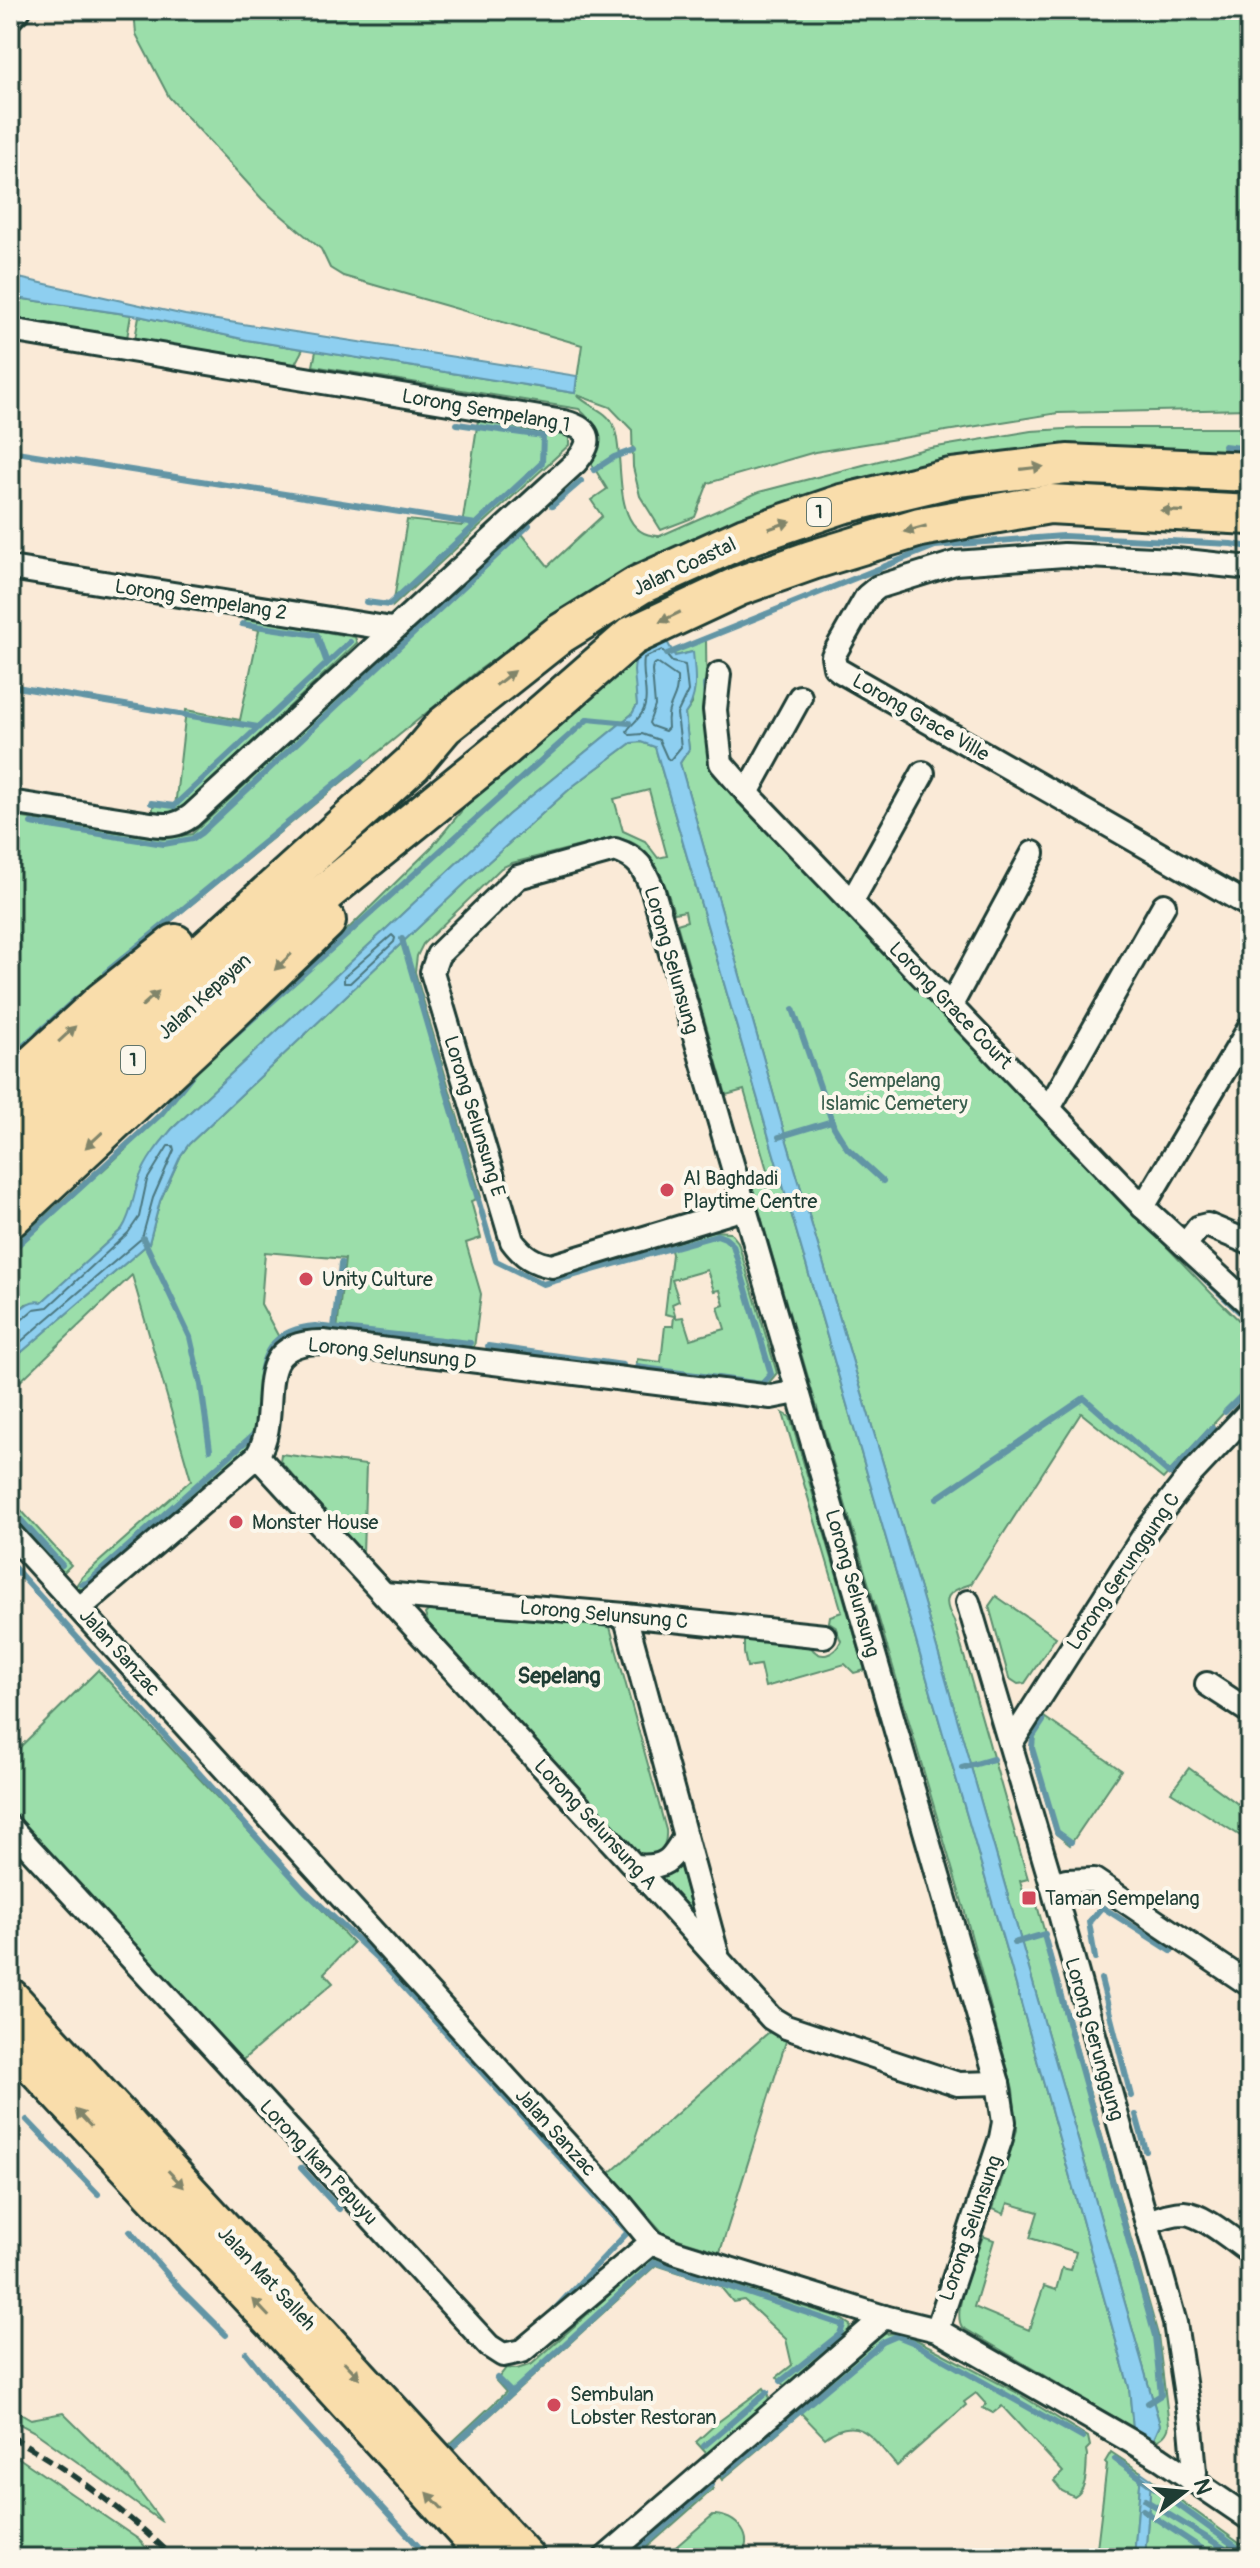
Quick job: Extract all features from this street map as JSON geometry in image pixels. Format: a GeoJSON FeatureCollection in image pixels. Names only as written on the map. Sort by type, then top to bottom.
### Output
{"type":"FeatureCollection","features":[{"type":"Feature","properties":{"kind":"highway","name":"Jalan Coastal"},"geometry":{"type":"LineString","coordinates":[[244,936],[412,764],[444,726],[560,634],[639,585],[745,537],[842,504],[951,478],[1067,464],[1250,472]]}},
{"type":"Feature","properties":{"kind":"highway","name":"Jalan Coastal"},"geometry":{"type":"LineString","coordinates":[[244,936],[499,752],[632,636],[739,586],[920,527],[1049,504],[1250,515]]}},
{"type":"Feature","properties":{"kind":"highway"},"geometry":{"type":"LineString","coordinates":[[10,1086],[102,1002],[152,964],[297,837],[402,750],[444,726]]}},
{"type":"Feature","properties":{"kind":"highway"},"geometry":{"type":"LineString","coordinates":[[10,1218],[470,786],[499,752]]}},
{"type":"Feature","properties":{"kind":"highway","name":"Jalan Kepayan"},"geometry":{"type":"LineString","coordinates":[[10,1127],[244,936]]}},
{"type":"Feature","properties":{"kind":"highway","name":"Jalan Kepayan"},"geometry":{"type":"LineString","coordinates":[[10,1173],[244,936]]}},
{"type":"Feature","properties":{"kind":"main road","name":"Jalan Mat Salleh"},"geometry":{"type":"LineString","coordinates":[[10,1997],[526,2558]]}},
{"type":"Feature","properties":{"kind":"main road","name":"Jalan Mat Salleh"},"geometry":{"type":"LineString","coordinates":[[10,2041],[489,2558]]}},
{"type":"Feature","properties":{"kind":"street"},"geometry":{"type":"LineString","coordinates":[[10,19],[19,10]]}},
{"type":"Feature","properties":{"kind":"street","name":"Lorong Sempelang 1"},"geometry":{"type":"LineString","coordinates":[[10,330],[579,426],[587,434],[588,443],[581,457],[179,824],[151,824],[10,802]]}},
{"type":"Feature","properties":{"kind":"street","name":"Lorong Grace Ville"},"geometry":{"type":"LineString","coordinates":[[1250,568],[1176,560],[1064,555],[955,563],[878,587],[867,596],[833,656],[833,662],[840,671],[1250,906]]}},
{"type":"Feature","properties":{"kind":"street","name":"Lorong Sempelang 2"},"geometry":{"type":"LineString","coordinates":[[10,568],[392,629]]}},
{"type":"Feature","properties":{"kind":"street","name":"Lorong Grace Court"},"geometry":{"type":"LineString","coordinates":[[719,674],[715,710],[721,763],[1143,1207],[1247,1298]]}},
{"type":"Feature","properties":{"kind":"street"},"geometry":{"type":"LineString","coordinates":[[747,793],[800,697]]}},
{"type":"Feature","properties":{"kind":"street"},"geometry":{"type":"LineString","coordinates":[[852,901],[923,773]]}},
{"type":"Feature","properties":{"kind":"street","name":"Lorong Selunsung"},"geometry":{"type":"LineString","coordinates":[[615,850],[630,855],[645,870],[653,891],[998,2083],[1004,2122],[1001,2138],[937,2330]]}},
{"type":"Feature","properties":{"kind":"street","name":"Lorong Selunsung E"},"geometry":{"type":"LineString","coordinates":[[615,850],[518,877],[438,955],[432,972],[512,1241],[538,1264],[552,1266],[744,1208]]}},
{"type":"Feature","properties":{"kind":"street"},"geometry":{"type":"LineString","coordinates":[[951,1005],[1033,853]]}},
{"type":"Feature","properties":{"kind":"street"},"geometry":{"type":"LineString","coordinates":[[1049,1108],[1164,905]]}},
{"type":"Feature","properties":{"kind":"street"},"geometry":{"type":"LineString","coordinates":[[1143,1207],[1250,1027]]}},
{"type":"Feature","properties":{"kind":"street"},"geometry":{"type":"LineString","coordinates":[[1185,1245],[1199,1227],[1207,1225],[1250,1243]]}},
{"type":"Feature","properties":{"kind":"street","name":"Lorong Selunsung D"},"geometry":{"type":"LineString","coordinates":[[257,1456],[265,1444],[269,1424],[269,1387],[273,1365],[285,1352],[302,1342],[323,1342],[771,1397],[797,1392]]}},
{"type":"Feature","properties":{"kind":"street","name":"Lorong Gerunggung C"},"geometry":{"type":"LineString","coordinates":[[1011,1743],[1148,1529],[1191,1474],[1250,1411]]}},
{"type":"Feature","properties":{"kind":"street"},"geometry":{"type":"LineString","coordinates":[[80,1608],[257,1456]]}},
{"type":"Feature","properties":{"kind":"street","name":"Lorong Selunsung A"},"geometry":{"type":"LineString","coordinates":[[257,1456],[771,2018],[786,2027],[958,2084],[998,2083]]}},
{"type":"Feature","properties":{"kind":"street","name":"Jalan Sanzac"},"geometry":{"type":"LineString","coordinates":[[10,1533],[620,2203],[652,2242],[675,2252],[884,2317],[937,2330],[1160,2458],[1250,2519]]}},
{"type":"Feature","properties":{"kind":"street","name":"Lorong Selunsung C"},"geometry":{"type":"LineString","coordinates":[[384,1594],[824,1636]]}},
{"type":"Feature","properties":{"kind":"street","name":"Lorong Gerunggung"},"geometry":{"type":"LineString","coordinates":[[968,1602],[1052,1885],[1175,2323],[1191,2428],[1195,2472],[1192,2481]]}},
{"type":"Feature","properties":{"kind":"street"},"geometry":{"type":"LineString","coordinates":[[625,1615],[718,1959]]}},
{"type":"Feature","properties":{"kind":"street"},"geometry":{"type":"LineString","coordinates":[[1207,1684],[1250,1712]]}},
{"type":"Feature","properties":{"kind":"street","name":"Lorong Ikan Pepuyu"},"geometry":{"type":"LineString","coordinates":[[10,1827],[489,2346],[503,2355],[522,2351],[652,2242]]}},
{"type":"Feature","properties":{"kind":"street"},"geometry":{"type":"LineString","coordinates":[[634,1866],[653,1868],[673,1858],[685,1836]]}},
{"type":"Feature","properties":{"kind":"street"},"geometry":{"type":"LineString","coordinates":[[1052,1885],[1094,1880],[1250,1985]]}},
{"type":"Feature","properties":{"kind":"street"},"geometry":{"type":"LineString","coordinates":[[1147,2223],[1185,2213],[1209,2224],[1250,2252]]}},
{"type":"Feature","properties":{"kind":"street"},"geometry":{"type":"LineString","coordinates":[[605,2558],[884,2317]]}},
{"type":"Feature","properties":{"kind":"green space"},"geometry":{"type":"Polygon","coordinates":[[[134,10],[1250,10],[1250,409],[1058,413],[815,452],[708,483],[695,517],[661,530],[640,496],[633,467],[632,430],[610,407],[577,395],[603,413],[614,427],[622,494],[633,524],[644,533],[660,536],[759,492],[925,449],[1031,431],[1250,428],[1250,457],[1064,449],[562,611],[479,670],[105,975],[10,1061],[10,816],[163,839],[192,834],[519,530],[548,566],[602,516],[591,500],[607,489],[590,461],[595,432],[579,409],[313,366],[316,351],[575,393],[582,345],[343,276],[330,268],[321,249],[262,199],[169,97],[136,34],[134,10]]]}},
{"type":"Feature","properties":{"kind":"green space"},"geometry":{"type":"Polygon","coordinates":[[[10,297],[131,315],[127,338],[10,320],[10,297]]]}},
{"type":"Feature","properties":{"kind":"green space"},"geometry":{"type":"Polygon","coordinates":[[[139,316],[303,349],[295,364],[135,339],[139,316]]]}},
{"type":"Feature","properties":{"kind":"green space"},"geometry":{"type":"Polygon","coordinates":[[[478,420],[559,432],[569,438],[569,445],[393,606],[407,520],[462,526],[478,420]]]}},
{"type":"Feature","properties":{"kind":"green space"},"geometry":{"type":"Polygon","coordinates":[[[246,618],[355,637],[357,643],[182,808],[168,813],[153,811],[153,805],[175,807],[186,710],[240,720],[259,630],[244,626],[246,618]]]}},
{"type":"Feature","properties":{"kind":"green space"},"geometry":{"type":"Polygon","coordinates":[[[663,633],[636,688],[637,705],[632,714],[508,815],[172,1129],[140,1177],[131,1214],[122,1229],[42,1302],[26,1304],[12,1318],[10,1248],[98,1169],[101,1172],[125,1150],[123,1146],[161,1112],[196,1066],[350,927],[431,848],[519,750],[663,633]]]}},
{"type":"Feature","properties":{"kind":"green space","name":"Sempelang Islamic Cemetery"},"geometry":{"type":"Polygon","coordinates":[[[706,639],[707,726],[748,811],[1250,1331],[1250,1384],[1163,1479],[1081,1413],[971,1584],[952,1592],[947,1601],[1028,1879],[1020,1881],[1027,1906],[1037,1905],[1158,2335],[1169,2425],[1164,2436],[1153,2441],[1160,2425],[680,763],[689,749],[685,714],[692,704],[692,652],[675,656],[673,651],[706,639]]]}},
{"type":"Feature","properties":{"kind":"green space"},"geometry":{"type":"Polygon","coordinates":[[[641,742],[655,747],[1005,1946],[1129,2387],[1133,2428],[962,2327],[959,2319],[962,2296],[983,2236],[994,2240],[974,2307],[1029,2330],[1044,2286],[1056,2290],[1062,2268],[1071,2270],[1076,2252],[1030,2238],[1038,2212],[1008,2203],[1004,2214],[993,2209],[1017,2130],[1013,2089],[964,1909],[749,1176],[767,1170],[744,1090],[726,1095],[677,924],[687,921],[685,911],[674,913],[661,875],[647,853],[626,840],[612,838],[512,863],[501,868],[423,944],[417,956],[415,972],[481,1197],[471,1201],[481,1238],[466,1243],[481,1294],[474,1348],[337,1331],[345,1259],[265,1252],[261,1304],[281,1341],[269,1358],[266,1369],[264,1413],[259,1431],[247,1452],[91,1590],[75,1587],[82,1577],[191,1480],[132,1275],[10,1391],[10,1362],[149,1243],[160,1201],[189,1144],[476,873],[573,786],[631,743],[641,742]],[[649,790],[614,799],[623,831],[645,841],[658,858],[667,856],[649,790]]]}},
{"type":"Feature","properties":{"kind":"green space"},"geometry":{"type":"Polygon","coordinates":[[[713,1231],[730,1232],[738,1242],[777,1373],[767,1385],[636,1370],[637,1359],[661,1362],[665,1326],[673,1326],[674,1316],[665,1314],[672,1254],[669,1244],[713,1231]],[[707,1270],[672,1280],[679,1301],[672,1304],[676,1318],[683,1317],[690,1339],[725,1329],[718,1307],[724,1305],[720,1290],[714,1291],[707,1270]]]}},
{"type":"Feature","properties":{"kind":"green space"},"geometry":{"type":"Polygon","coordinates":[[[783,1413],[790,1417],[865,1670],[854,1673],[845,1664],[765,1687],[760,1665],[747,1667],[744,1637],[810,1646],[822,1655],[831,1653],[841,1641],[835,1626],[829,1622],[830,1616],[842,1612],[783,1413]]]}},
{"type":"Feature","properties":{"kind":"green space"},"geometry":{"type":"Polygon","coordinates":[[[281,1454],[366,1465],[363,1553],[280,1461],[281,1454]]]}},
{"type":"Feature","properties":{"kind":"green space"},"geometry":{"type":"Polygon","coordinates":[[[10,1498],[71,1565],[58,1578],[10,1526],[10,1498]]]}},
{"type":"Feature","properties":{"kind":"green space"},"geometry":{"type":"Polygon","coordinates":[[[996,1596],[1056,1637],[1025,1683],[1018,1684],[1009,1678],[989,1606],[996,1596]]]}},
{"type":"Feature","properties":{"kind":"green space"},"geometry":{"type":"Polygon","coordinates":[[[431,1608],[610,1627],[666,1830],[664,1844],[657,1853],[646,1856],[633,1849],[428,1623],[425,1614],[431,1608]]]}},
{"type":"Feature","properties":{"kind":"green space"},"geometry":{"type":"Polygon","coordinates":[[[98,1670],[353,1943],[324,1973],[333,1983],[239,2063],[10,1809],[10,1757],[98,1670]]]}},
{"type":"Feature","properties":{"kind":"green space"},"geometry":{"type":"Polygon","coordinates":[[[1044,1717],[1121,1770],[1070,1845],[1056,1834],[1030,1748],[1033,1734],[1044,1717]]]}},
{"type":"Feature","properties":{"kind":"green space"},"geometry":{"type":"Polygon","coordinates":[[[1189,1768],[1238,1804],[1250,1787],[1250,1842],[1171,1792],[1189,1768]]]}},
{"type":"Feature","properties":{"kind":"green space"},"geometry":{"type":"Polygon","coordinates":[[[679,1863],[691,1913],[656,1877],[672,1871],[679,1863]]]}},
{"type":"Feature","properties":{"kind":"green space"},"geometry":{"type":"Polygon","coordinates":[[[769,2032],[787,2038],[720,2252],[665,2235],[610,2173],[769,2032]]]}},
{"type":"Feature","properties":{"kind":"green space"},"geometry":{"type":"Polygon","coordinates":[[[655,2258],[838,2317],[850,2325],[849,2330],[784,2386],[777,2377],[792,2365],[786,2339],[744,2300],[733,2302],[720,2286],[656,2265],[452,2450],[448,2446],[506,2392],[496,2381],[506,2368],[517,2369],[532,2364],[641,2266],[655,2258]]]}},
{"type":"Feature","properties":{"kind":"green space"},"geometry":{"type":"Polygon","coordinates":[[[896,2333],[915,2339],[1014,2391],[1088,2437],[1090,2446],[1086,2450],[1085,2478],[1079,2494],[1074,2497],[1062,2491],[1054,2481],[1063,2472],[1002,2406],[993,2413],[983,2408],[986,2404],[976,2393],[897,2466],[866,2432],[848,2427],[825,2438],[801,2413],[722,2480],[718,2474],[877,2339],[896,2333]]]}},
{"type":"Feature","properties":{"kind":"green space"},"geometry":{"type":"Polygon","coordinates":[[[764,2388],[769,2395],[768,2403],[707,2454],[696,2442],[764,2388]]]}},
{"type":"Feature","properties":{"kind":"green space"},"geometry":{"type":"Polygon","coordinates":[[[10,2407],[31,2419],[63,2413],[128,2477],[162,2522],[35,2432],[10,2419],[10,2407]]]}},
{"type":"Feature","properties":{"kind":"green space"},"geometry":{"type":"Polygon","coordinates":[[[10,2452],[138,2539],[156,2558],[10,2558],[10,2452]]]}},
{"type":"Feature","properties":{"kind":"green space"},"geometry":{"type":"Polygon","coordinates":[[[1111,2452],[1141,2472],[1134,2558],[1086,2558],[1097,2548],[1105,2462],[1111,2452]]]}},
{"type":"Feature","properties":{"kind":"green space"},"geometry":{"type":"Polygon","coordinates":[[[1151,2479],[1250,2551],[1250,2558],[1229,2545],[1226,2558],[1145,2558],[1151,2479]]]}},
{"type":"Feature","properties":{"kind":"green space"},"geometry":{"type":"Polygon","coordinates":[[[708,2482],[713,2489],[635,2558],[621,2558],[708,2482]]]}},
{"type":"Feature","properties":{"kind":"green space"},"geometry":{"type":"Polygon","coordinates":[[[713,2515],[729,2518],[742,2529],[746,2543],[738,2558],[663,2558],[713,2515]]]}},
{"type":"Feature","properties":{"kind":"water"},"geometry":{"type":"Polygon","coordinates":[[[10,276],[185,315],[577,376],[575,393],[247,340],[139,316],[10,297],[10,276]]]}},
{"type":"Feature","properties":{"kind":"water"},"geometry":{"type":"Polygon","coordinates":[[[665,638],[675,656],[693,652],[694,692],[685,714],[689,749],[680,763],[1160,2425],[1153,2441],[1133,2428],[1129,2387],[1005,1946],[655,747],[641,742],[631,743],[573,786],[476,873],[189,1144],[160,1201],[149,1243],[10,1362],[10,1316],[29,1303],[42,1302],[122,1229],[142,1172],[153,1152],[172,1129],[508,815],[632,714],[637,705],[636,651],[665,638]]]}},
{"type":"Feature","properties":{"kind":"water"},"geometry":{"type":"Polygon","coordinates":[[[1141,2472],[1151,2479],[1145,2558],[1134,2558],[1141,2472]]]}},
{"type":"Feature","properties":{"kind":"waterway"},"geometry":{"type":"LineString","coordinates":[[366,602],[389,605],[542,463],[543,436],[457,424]]}},
{"type":"Feature","properties":{"kind":"waterway"},"geometry":{"type":"LineString","coordinates":[[1224,446],[1250,449]]}},
{"type":"Feature","properties":{"kind":"waterway"},"geometry":{"type":"LineString","coordinates":[[594,470],[614,457],[633,450]]}},
{"type":"Feature","properties":{"kind":"waterway"},"geometry":{"type":"LineString","coordinates":[[10,451],[476,524]]}},
{"type":"Feature","properties":{"kind":"waterway"},"geometry":{"type":"LineString","coordinates":[[552,506],[581,481]]}},
{"type":"Feature","properties":{"kind":"waterway"},"geometry":{"type":"LineString","coordinates":[[31,823],[164,844],[192,839],[529,525]]}},
{"type":"Feature","properties":{"kind":"waterway"},"geometry":{"type":"LineString","coordinates":[[667,654],[935,546],[1063,536],[1250,547]]}},
{"type":"Feature","properties":{"kind":"waterway"},"geometry":{"type":"LineString","coordinates":[[242,624],[317,635],[327,663]]}},
{"type":"Feature","properties":{"kind":"waterway"},"geometry":{"type":"LineString","coordinates":[[151,803],[174,806],[350,642]]}},
{"type":"Feature","properties":{"kind":"waterway"},"geometry":{"type":"LineString","coordinates":[[705,685],[706,703]]}},
{"type":"Feature","properties":{"kind":"waterway"},"geometry":{"type":"LineString","coordinates":[[10,686],[258,727]]}},
{"type":"Feature","properties":{"kind":"waterway"},"geometry":{"type":"LineString","coordinates":[[222,1046],[588,719],[629,723]]}},
{"type":"Feature","properties":{"kind":"waterway"},"geometry":{"type":"LineString","coordinates":[[105,973],[363,761]]}},
{"type":"Feature","properties":{"kind":"waterway"},"geometry":{"type":"LineString","coordinates":[[402,939],[496,1261],[543,1284],[717,1235],[733,1245],[771,1374],[762,1384],[637,1367]]}},
{"type":"Feature","properties":{"kind":"waterway"},"geometry":{"type":"LineString","coordinates":[[10,1058],[77,998]]}},
{"type":"Feature","properties":{"kind":"waterway"},"geometry":{"type":"LineString","coordinates":[[793,1009],[834,1127],[847,1148],[883,1181]]}},
{"type":"Feature","properties":{"kind":"waterway"},"geometry":{"type":"LineString","coordinates":[[10,1252],[162,1113],[196,1070]]}},
{"type":"Feature","properties":{"kind":"waterway"},"geometry":{"type":"LineString","coordinates":[[779,1137],[832,1121]]}},
{"type":"Feature","properties":{"kind":"waterway"},"geometry":{"type":"LineString","coordinates":[[143,1238],[190,1337],[201,1385],[210,1450]]}},
{"type":"Feature","properties":{"kind":"waterway"},"geometry":{"type":"LineString","coordinates":[[334,1328],[341,1263]]}},
{"type":"Feature","properties":{"kind":"waterway"},"geometry":{"type":"LineString","coordinates":[[1189,1264],[1250,1322]]}},
{"type":"Feature","properties":{"kind":"waterway"},"geometry":{"type":"LineString","coordinates":[[260,1386],[268,1351],[282,1336],[302,1328],[315,1326],[470,1343]]}},
{"type":"Feature","properties":{"kind":"waterway"},"geometry":{"type":"LineString","coordinates":[[488,1346],[623,1365]]}},
{"type":"Feature","properties":{"kind":"waterway"},"geometry":{"type":"LineString","coordinates":[[1225,1412],[1250,1387]]}},
{"type":"Feature","properties":{"kind":"waterway"},"geometry":{"type":"LineString","coordinates":[[937,1498],[1084,1398],[1170,1474],[1212,1428]]}},
{"type":"Feature","properties":{"kind":"waterway"},"geometry":{"type":"LineString","coordinates":[[82,1584],[87,1583],[253,1435],[257,1428]]}},
{"type":"Feature","properties":{"kind":"waterway"},"geometry":{"type":"LineString","coordinates":[[10,1508],[62,1565]]}},
{"type":"Feature","properties":{"kind":"waterway"},"geometry":{"type":"LineString","coordinates":[[10,1563],[305,1891],[377,1958],[628,2232],[550,2314]]}},
{"type":"Feature","properties":{"kind":"waterway"},"geometry":{"type":"LineString","coordinates":[[1043,1721],[1033,1736],[1032,1748],[1057,1832],[1071,1842]]}},
{"type":"Feature","properties":{"kind":"waterway"},"geometry":{"type":"LineString","coordinates":[[962,1768],[993,1759]]}},
{"type":"Feature","properties":{"kind":"waterway"},"geometry":{"type":"LineString","coordinates":[[1095,1958],[1089,1922],[1102,1907],[1171,1951]]}},
{"type":"Feature","properties":{"kind":"waterway"},"geometry":{"type":"LineString","coordinates":[[1014,1943],[1045,1934]]}},
{"type":"Feature","properties":{"kind":"waterway"},"geometry":{"type":"LineString","coordinates":[[1044,1935],[1155,2336],[1161,2395],[1148,2403]]}},
{"type":"Feature","properties":{"kind":"waterway"},"geometry":{"type":"LineString","coordinates":[[1101,1979],[1131,2096]]}},
{"type":"Feature","properties":{"kind":"waterway"},"geometry":{"type":"LineString","coordinates":[[1136,2115],[1146,2151]]}},
{"type":"Feature","properties":{"kind":"waterway"},"geometry":{"type":"LineString","coordinates":[[27,2120],[98,2194]]}},
{"type":"Feature","properties":{"kind":"waterway"},"geometry":{"type":"LineString","coordinates":[[301,2168],[339,2209]]}},
{"type":"Feature","properties":{"kind":"waterway"},"geometry":{"type":"LineString","coordinates":[[130,2231],[179,2288],[226,2335]]}},
{"type":"Feature","properties":{"kind":"waterway"},"geometry":{"type":"LineString","coordinates":[[452,2447],[655,2262],[843,2325],[840,2334],[781,2381]]}},
{"type":"Feature","properties":{"kind":"waterway"},"geometry":{"type":"LineString","coordinates":[[723,2475],[883,2342],[897,2336],[1083,2438]]}},
{"type":"Feature","properties":{"kind":"waterway"},"geometry":{"type":"LineString","coordinates":[[246,2353],[282,2398],[429,2558]]}},
{"type":"Feature","properties":{"kind":"waterway"},"geometry":{"type":"LineString","coordinates":[[497,2378],[512,2393]]}},
{"type":"Feature","properties":{"kind":"waterway"},"geometry":{"type":"LineString","coordinates":[[704,2446],[767,2392]]}},
{"type":"Feature","properties":{"kind":"waterway"},"geometry":{"type":"LineString","coordinates":[[1115,2459],[1250,2557]]}},
{"type":"Feature","properties":{"kind":"waterway"},"geometry":{"type":"LineString","coordinates":[[630,2558],[711,2485]]}},
{"type":"Feature","properties":{"kind":"waterway"},"geometry":{"type":"LineString","coordinates":[[1145,2500],[1227,2550]]}},
{"type":"Feature","properties":{"kind":"waterway"},"geometry":{"type":"LineString","coordinates":[[1143,2510],[1216,2558]]}},
{"type":"Feature","properties":{"kind":"railway"},"geometry":{"type":"LineString","coordinates":[[10,2436],[96,2492],[174,2558]]}},
{"type":"Feature","properties":{"kind":"place","name":"Al Baghdadi Playtime Centre"},"geometry":{"type":"Point","coordinates":[667,1190]}},
{"type":"Feature","properties":{"kind":"place","name":"Unity Culture"},"geometry":{"type":"Point","coordinates":[306,1279]}},
{"type":"Feature","properties":{"kind":"place","name":"Monster House"},"geometry":{"type":"Point","coordinates":[236,1522]}},
{"type":"Feature","properties":{"kind":"place","name":"Taman Sempelang"},"geometry":{"type":"Point","coordinates":[1029,1898]}},
{"type":"Feature","properties":{"kind":"place","name":"Sembulan Lobster Restoran"},"geometry":{"type":"Point","coordinates":[554,2405]}},
{"type":"Feature","properties":{"kind":"district","name":"Sepelang"},"geometry":{"type":"Point","coordinates":[559,1675]}}]}
